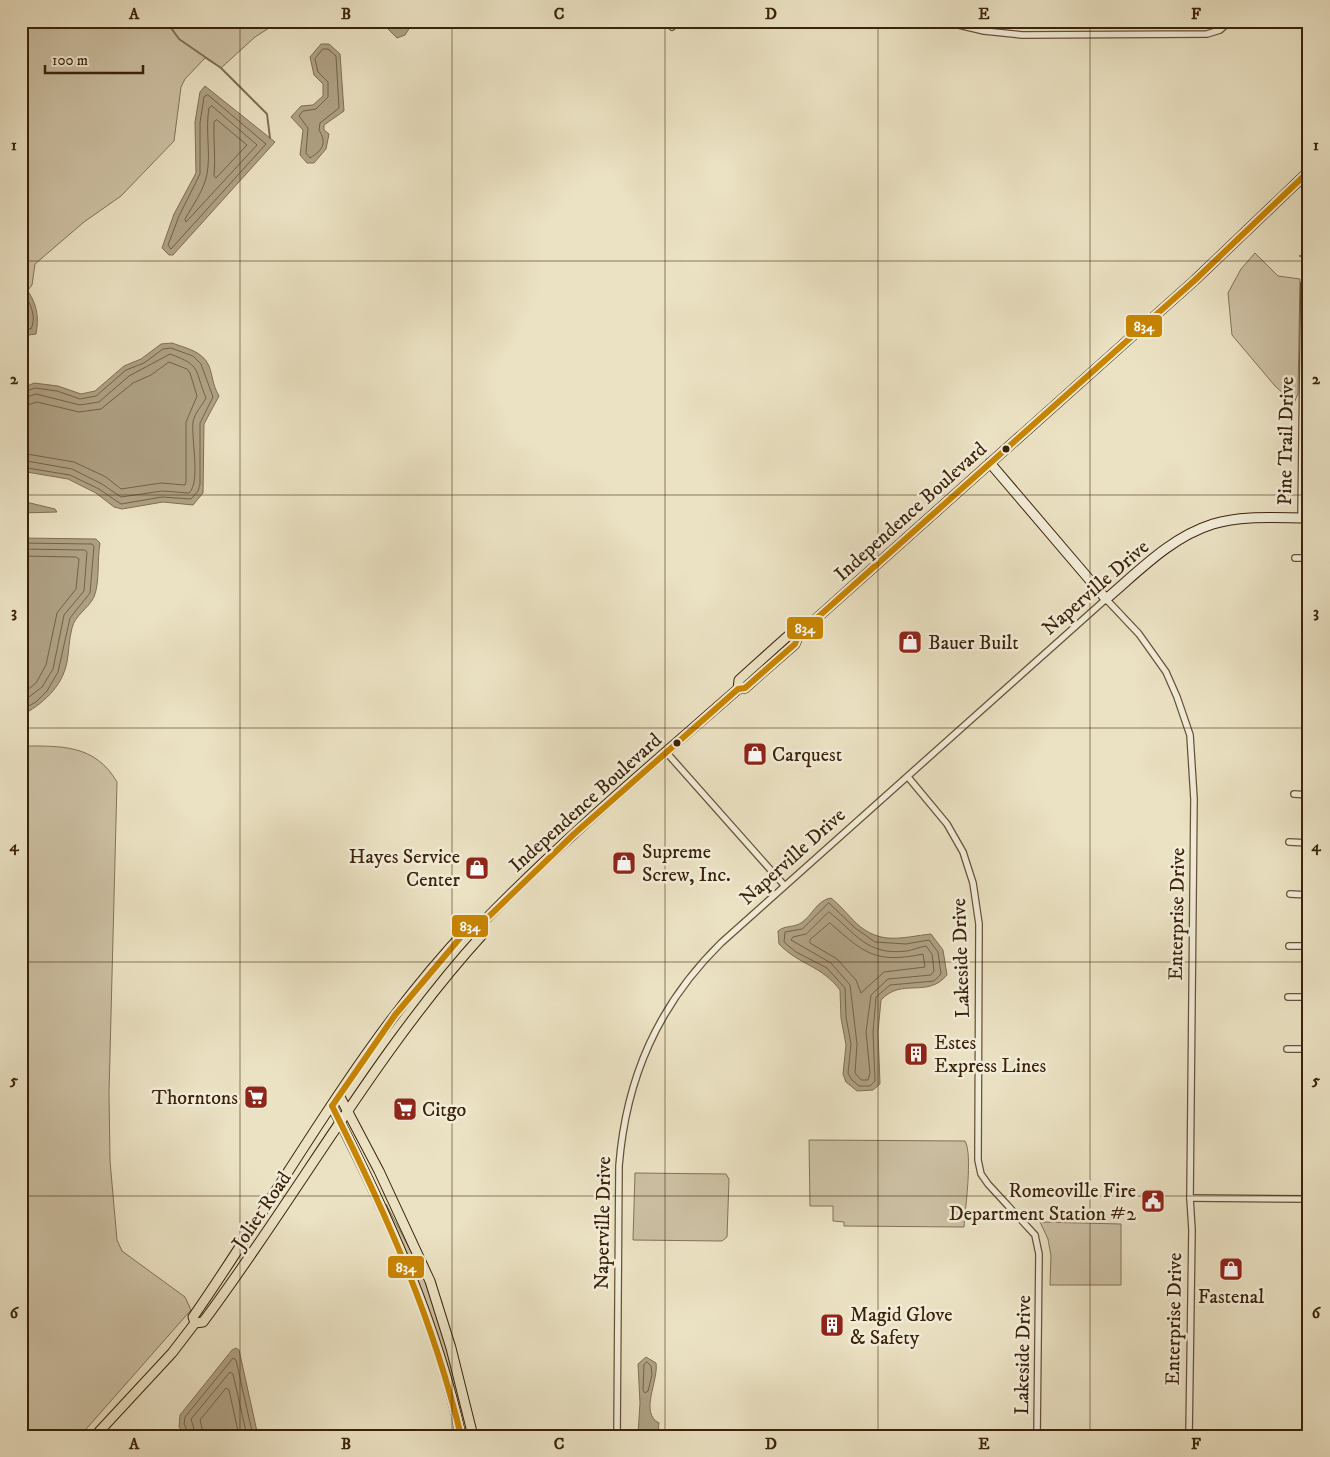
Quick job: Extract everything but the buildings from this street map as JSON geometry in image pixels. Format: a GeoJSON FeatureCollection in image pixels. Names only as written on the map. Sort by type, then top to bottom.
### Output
{"type":"FeatureCollection","features":[{"type":"Feature","properties":{"kind":"main road","name":"Independence Boulevard"},"geometry":{"type":"LineString","coordinates":[[332,1106],[385,1028],[425,977],[471,925],[480,925],[543,862],[666,752],[738,689],[745,688],[795,644],[799,634],[1230,248],[1309,171]]}},
{"type":"Feature","properties":{"kind":"main road","name":"Independence Boulevard"},"geometry":{"type":"LineString","coordinates":[[349,1110],[402,1032],[482,935],[480,925]]}},
{"type":"Feature","properties":{"kind":"main road"},"geometry":{"type":"LineString","coordinates":[[340,1095],[349,1110],[430,1281],[451,1348],[474,1436]]}},
{"type":"Feature","properties":{"kind":"main road"},"geometry":{"type":"LineString","coordinates":[[332,1106],[380,1201],[409,1270],[438,1351],[461,1436]]}},
{"type":"Feature","properties":{"kind":"main road","name":"Joliet Road"},"geometry":{"type":"LineString","coordinates":[[195,1323],[193,1317],[332,1106]]}},
{"type":"Feature","properties":{"kind":"main road","name":"Joliet Road"},"geometry":{"type":"LineString","coordinates":[[95,1436],[172,1353],[195,1323],[203,1322],[235,1280],[349,1110]]}},
{"type":"Feature","properties":{"kind":"street"},"geometry":{"type":"LineString","coordinates":[[672,27],[679,21]]}},
{"type":"Feature","properties":{"kind":"street"},"geometry":{"type":"LineString","coordinates":[[942,21],[984,31],[1022,35],[1207,34],[1220,30],[1230,21]]}},
{"type":"Feature","properties":{"kind":"street","name":"Pine Trail Drive"},"geometry":{"type":"LineString","coordinates":[[1305,518],[1304,284],[1308,275]]}},
{"type":"Feature","properties":{"kind":"street","name":"Enterprise Drive"},"geometry":{"type":"LineString","coordinates":[[990,463],[1106,599],[1139,634],[1166,672],[1190,735],[1194,799],[1189,1436]]}},
{"type":"Feature","properties":{"kind":"street","name":"Naperville Drive"},"geometry":{"type":"LineString","coordinates":[[617,1436],[619,1166],[622,1134],[630,1094],[664,1013],[688,979],[721,943],[784,885],[908,777],[1106,599],[1165,549],[1200,530],[1237,520],[1305,518]]}},
{"type":"Feature","properties":{"kind":"street"},"geometry":{"type":"LineString","coordinates":[[1295,558],[1309,558]]}},
{"type":"Feature","properties":{"kind":"street"},"geometry":{"type":"LineString","coordinates":[[666,752],[784,885]]}},
{"type":"Feature","properties":{"kind":"street","name":"Lakeside Drive"},"geometry":{"type":"LineString","coordinates":[[908,777],[948,824],[963,852],[973,883],[979,924],[978,1160],[981,1174],[988,1184],[1035,1235],[1039,1254],[1037,1436]]}},
{"type":"Feature","properties":{"kind":"street"},"geometry":{"type":"LineString","coordinates":[[1294,794],[1309,794]]}},
{"type":"Feature","properties":{"kind":"street"},"geometry":{"type":"LineString","coordinates":[[1289,842],[1309,843]]}},
{"type":"Feature","properties":{"kind":"street"},"geometry":{"type":"LineString","coordinates":[[1290,894],[1309,895]]}},
{"type":"Feature","properties":{"kind":"street"},"geometry":{"type":"LineString","coordinates":[[1289,946],[1309,946]]}},
{"type":"Feature","properties":{"kind":"street"},"geometry":{"type":"LineString","coordinates":[[1288,997],[1309,997]]}},
{"type":"Feature","properties":{"kind":"street"},"geometry":{"type":"LineString","coordinates":[[1287,1049],[1309,1049]]}},
{"type":"Feature","properties":{"kind":"street"},"geometry":{"type":"LineString","coordinates":[[1190,1198],[1309,1199]]}},
{"type":"Feature","properties":{"kind":"shaded area"},"geometry":{"type":"Polygon","coordinates":[[[27,21],[280,21],[255,37],[221,68],[205,58],[185,79],[181,87],[174,141],[121,196],[84,222],[35,264],[32,285],[28,290],[21,282],[21,30],[27,21]]]}},
{"type":"Feature","properties":{"kind":"shaded area"},"geometry":{"type":"Polygon","coordinates":[[[1255,253],[1278,276],[1300,279],[1298,394],[1294,403],[1275,386],[1232,335],[1228,293],[1241,269],[1255,253]]]}},
{"type":"Feature","properties":{"kind":"shaded area"},"geometry":{"type":"Polygon","coordinates":[[[21,746],[63,747],[88,754],[98,760],[117,782],[109,1093],[110,1161],[117,1240],[122,1251],[185,1297],[191,1310],[80,1436],[21,1436],[21,746]]]}},
{"type":"Feature","properties":{"kind":"shaded area"},"geometry":{"type":"Polygon","coordinates":[[[809,1140],[965,1141],[968,1169],[964,1227],[844,1226],[844,1222],[833,1221],[833,1206],[810,1206],[809,1140]]]}},
{"type":"Feature","properties":{"kind":"shaded area"},"geometry":{"type":"Polygon","coordinates":[[[635,1173],[726,1174],[729,1179],[727,1237],[722,1241],[633,1240],[635,1173]]]}},
{"type":"Feature","properties":{"kind":"shaded area"},"geometry":{"type":"Polygon","coordinates":[[[386,1204],[428,1284],[441,1326],[469,1436],[466,1436],[439,1339],[386,1204]]]}},
{"type":"Feature","properties":{"kind":"shaded area"},"geometry":{"type":"Polygon","coordinates":[[[1040,1222],[1121,1224],[1121,1285],[1050,1285],[1051,1256],[1048,1239],[1040,1222]]]}},
{"type":"Feature","properties":{"kind":"water"},"geometry":{"type":"Polygon","coordinates":[[[382,21],[414,21],[405,35],[397,38],[382,21]]]}},
{"type":"Feature","properties":{"kind":"water"},"geometry":{"type":"Polygon","coordinates":[[[321,44],[329,44],[340,54],[344,111],[324,125],[324,130],[329,134],[326,149],[314,163],[307,163],[300,155],[303,130],[291,117],[301,106],[313,105],[323,96],[323,84],[314,75],[310,57],[321,44]]]}},
{"type":"Feature","properties":{"kind":"water"},"geometry":{"type":"Polygon","coordinates":[[[205,86],[275,142],[173,255],[169,255],[162,248],[174,214],[196,173],[195,122],[200,92],[205,86]]]}},
{"type":"Feature","properties":{"kind":"water"},"geometry":{"type":"Polygon","coordinates":[[[21,282],[30,294],[37,312],[36,334],[29,335],[21,331],[21,282]]]}},
{"type":"Feature","properties":{"kind":"water"},"geometry":{"type":"Polygon","coordinates":[[[172,343],[198,353],[203,357],[209,366],[219,396],[204,424],[203,493],[193,505],[163,502],[122,509],[114,507],[96,493],[68,479],[21,471],[21,389],[34,383],[58,386],[81,394],[95,391],[124,366],[141,359],[161,344],[172,343]]]}},
{"type":"Feature","properties":{"kind":"water"},"geometry":{"type":"Polygon","coordinates":[[[26,502],[55,509],[57,512],[21,513],[21,503],[26,502]]]}},
{"type":"Feature","properties":{"kind":"water"},"geometry":{"type":"Polygon","coordinates":[[[21,538],[96,539],[100,543],[96,591],[94,597],[72,628],[67,662],[61,680],[50,694],[21,716],[21,538]]]}},
{"type":"Feature","properties":{"kind":"water"},"geometry":{"type":"Polygon","coordinates":[[[831,898],[856,923],[874,935],[901,938],[931,934],[943,950],[947,975],[939,982],[931,986],[897,990],[889,993],[881,1000],[878,1032],[880,1084],[873,1090],[857,1091],[846,1082],[843,1074],[846,1045],[841,1018],[840,990],[825,975],[794,957],[779,944],[778,931],[801,923],[818,905],[831,898]]]}},
{"type":"Feature","properties":{"kind":"water"},"geometry":{"type":"Polygon","coordinates":[[[236,1348],[239,1350],[258,1436],[187,1436],[179,1427],[180,1415],[232,1350],[236,1348]]]}},
{"type":"Feature","properties":{"kind":"water"},"geometry":{"type":"Polygon","coordinates":[[[646,1357],[656,1363],[650,1404],[653,1418],[659,1423],[658,1431],[671,1432],[674,1436],[638,1436],[640,1403],[638,1364],[646,1357]]]}},
{"type":"Feature","properties":{"kind":"waterway"},"geometry":{"type":"LineString","coordinates":[[166,21],[179,39],[221,68],[267,114],[270,138]]}},
{"type":"Feature","properties":{"kind":"waterway"},"geometry":{"type":"LineString","coordinates":[[1300,256],[1309,256]]}},
{"type":"Feature","properties":{"kind":"transit line","name":"834"},"geometry":{"type":"LineString","coordinates":[[332,1106],[395,1015],[471,925],[480,925],[574,834],[738,689],[745,688],[795,644],[799,634],[1195,280],[1309,171]]}},
{"type":"Feature","properties":{"kind":"transit line","name":"834"},"geometry":{"type":"LineString","coordinates":[[332,1106],[371,1186],[406,1267],[437,1350],[461,1436]]}},
{"type":"Feature","properties":{"kind":"place","name":"Bauer Built"},"geometry":{"type":"Point","coordinates":[910,642]}},
{"type":"Feature","properties":{"kind":"place","name":"Carquest"},"geometry":{"type":"Point","coordinates":[755,754]}},
{"type":"Feature","properties":{"kind":"place","name":"Supreme Screw, Inc."},"geometry":{"type":"Point","coordinates":[624,863]}},
{"type":"Feature","properties":{"kind":"place","name":"Hayes Service Center"},"geometry":{"type":"Point","coordinates":[477,868]}},
{"type":"Feature","properties":{"kind":"place","name":"Estes Express Lines"},"geometry":{"type":"Point","coordinates":[916,1054]}},
{"type":"Feature","properties":{"kind":"place","name":"Thorntons"},"geometry":{"type":"Point","coordinates":[256,1097]}},
{"type":"Feature","properties":{"kind":"place","name":"Citgo"},"geometry":{"type":"Point","coordinates":[405,1109]}},
{"type":"Feature","properties":{"kind":"place","name":"Romeoville Fire Department Station #2"},"geometry":{"type":"Point","coordinates":[1153,1201]}},
{"type":"Feature","properties":{"kind":"place","name":"Fastenal"},"geometry":{"type":"Point","coordinates":[1231,1269]}},
{"type":"Feature","properties":{"kind":"place","name":"Magid Glove & Safety"},"geometry":{"type":"Point","coordinates":[832,1325]}}]}
